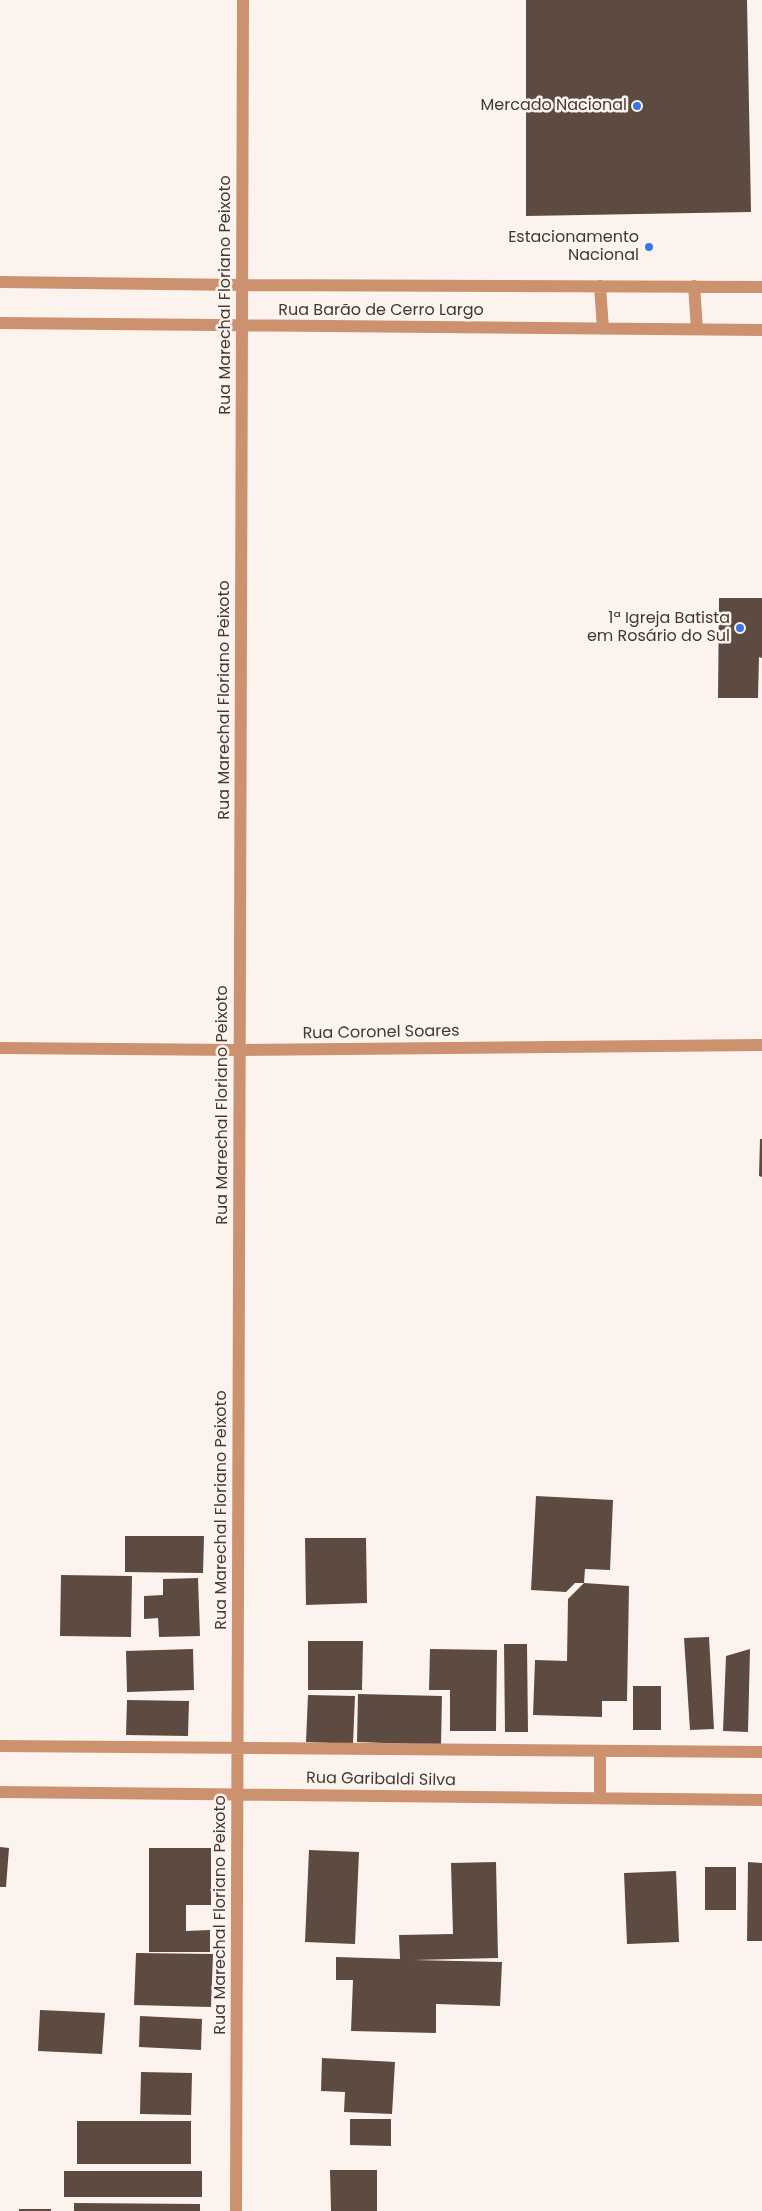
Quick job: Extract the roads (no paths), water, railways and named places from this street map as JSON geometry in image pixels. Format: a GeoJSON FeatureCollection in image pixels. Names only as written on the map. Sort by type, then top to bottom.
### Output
{"type":"FeatureCollection","features":[{"type":"Feature","properties":{"kind":"street","name":"Rua Marechal Floriano Peixoto"},"geometry":{"type":"LineString","coordinates":[[236,2211],[243,0]]}},
{"type":"Feature","properties":{"kind":"street","name":"Rua Barão de Cerro Largo"},"geometry":{"type":"LineString","coordinates":[[0,282],[242,286],[762,287]]}},
{"type":"Feature","properties":{"kind":"street"},"geometry":{"type":"LineString","coordinates":[[600,286],[603,329]]}},
{"type":"Feature","properties":{"kind":"street"},"geometry":{"type":"LineString","coordinates":[[694,286],[697,329]]}},
{"type":"Feature","properties":{"kind":"street","name":"Rua Barão de Cerro Largo"},"geometry":{"type":"LineString","coordinates":[[0,323],[762,330]]}},
{"type":"Feature","properties":{"kind":"street","name":"Rua Coronel Soares"},"geometry":{"type":"LineString","coordinates":[[0,1048],[240,1050],[762,1046]]}},
{"type":"Feature","properties":{"kind":"street","name":"Rua Garibaldi Silva"},"geometry":{"type":"LineString","coordinates":[[0,1746],[762,1752]]}},
{"type":"Feature","properties":{"kind":"street"},"geometry":{"type":"LineString","coordinates":[[600,1752],[600,1798]]}},
{"type":"Feature","properties":{"kind":"street","name":"Rua Garibaldi Silva"},"geometry":{"type":"LineString","coordinates":[[0,1792],[762,1800]]}},
{"type":"Feature","properties":{"kind":"place","name":"Mercado Nacional"},"geometry":{"type":"Point","coordinates":[637,106]}},
{"type":"Feature","properties":{"kind":"place","name":"Estacionamento Nacional"},"geometry":{"type":"Point","coordinates":[649,247]}},
{"type":"Feature","properties":{"kind":"place","name":"1ª Igreja Batista em Rosário do Sul"},"geometry":{"type":"Point","coordinates":[740,628]}}]}
